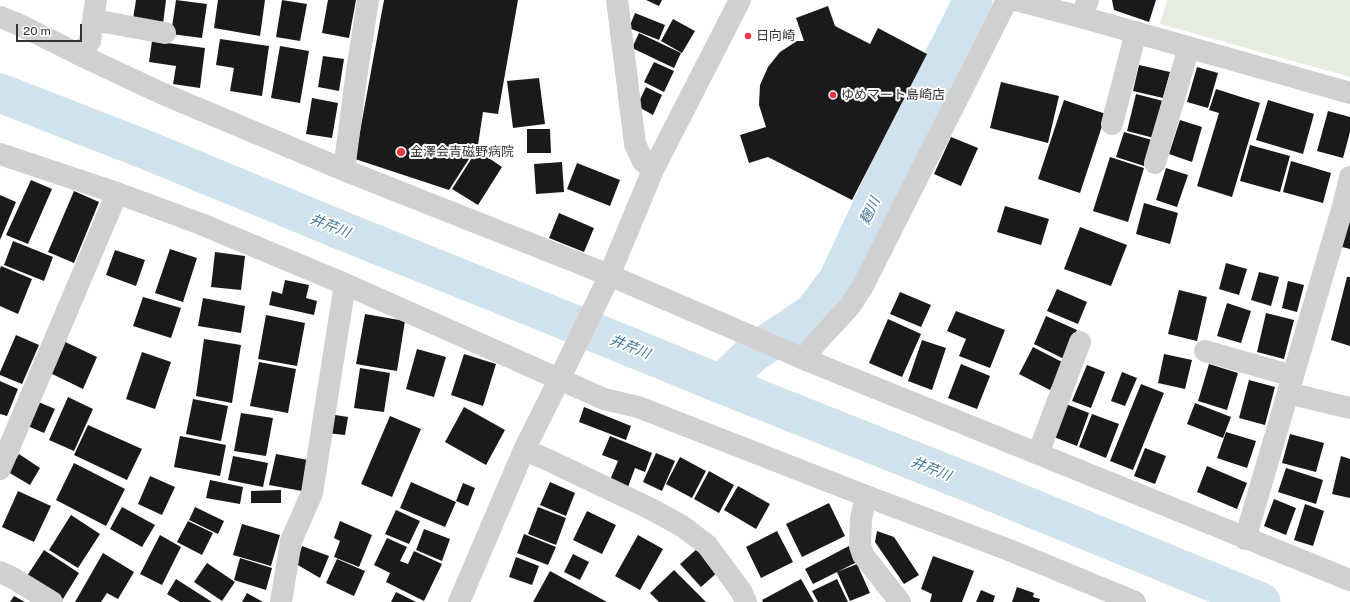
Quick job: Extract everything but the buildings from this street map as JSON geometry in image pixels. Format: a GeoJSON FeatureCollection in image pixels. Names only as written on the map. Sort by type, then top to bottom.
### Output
{"type":"FeatureCollection","features":[{"type":"Feature","properties":{"kind":"street"},"geometry":{"type":"LineString","coordinates":[[344,170],[368,0]]}},
{"type":"Feature","properties":{"kind":"street"},"geometry":{"type":"LineString","coordinates":[[617,0],[634,144],[643,161],[653,170]]}},
{"type":"Feature","properties":{"kind":"street"},"geometry":{"type":"LineString","coordinates":[[459,602],[524,450],[608,279],[653,170],[740,0]]}},
{"type":"Feature","properties":{"kind":"street"},"geometry":{"type":"LineString","coordinates":[[804,359],[815,344],[850,306],[863,286],[1007,0]]}},
{"type":"Feature","properties":{"kind":"street"},"geometry":{"type":"LineString","coordinates":[[1016,0],[1085,8],[1136,32],[1350,93]]}},
{"type":"Feature","properties":{"kind":"street"},"geometry":{"type":"LineString","coordinates":[[80,55],[90,41],[95,10],[165,33]]}},
{"type":"Feature","properties":{"kind":"street"},"geometry":{"type":"LineString","coordinates":[[0,17],[20,25],[161,93],[344,170],[1245,539],[1350,580]]}},
{"type":"Feature","properties":{"kind":"street"},"geometry":{"type":"LineString","coordinates":[[1112,124],[1136,32]]}},
{"type":"Feature","properties":{"kind":"street"},"geometry":{"type":"LineString","coordinates":[[1155,163],[1189,47]]}},
{"type":"Feature","properties":{"kind":"street"},"geometry":{"type":"LineString","coordinates":[[0,154],[117,193],[201,224],[562,373],[604,399],[638,407],[1009,550],[1136,602]]}},
{"type":"Feature","properties":{"kind":"street"},"geometry":{"type":"LineString","coordinates":[[1245,539],[1290,385],[1346,207],[1350,177]]}},
{"type":"Feature","properties":{"kind":"street"},"geometry":{"type":"LineString","coordinates":[[0,469],[117,193]]}},
{"type":"Feature","properties":{"kind":"street"},"geometry":{"type":"LineString","coordinates":[[281,602],[291,541],[312,493],[345,284]]}},
{"type":"Feature","properties":{"kind":"street"},"geometry":{"type":"LineString","coordinates":[[1038,454],[1080,342]]}},
{"type":"Feature","properties":{"kind":"street"},"geometry":{"type":"LineString","coordinates":[[1205,350],[1350,408]]}},
{"type":"Feature","properties":{"kind":"street"},"geometry":{"type":"LineString","coordinates":[[524,450],[651,509],[682,526],[707,545],[741,590],[746,602]]}},
{"type":"Feature","properties":{"kind":"street"},"geometry":{"type":"LineString","coordinates":[[866,496],[861,519],[860,546],[863,555],[900,602]]}},
{"type":"Feature","properties":{"kind":"street"},"geometry":{"type":"LineString","coordinates":[[0,572],[13,578],[51,602]]}},
{"type":"Feature","properties":{"kind":"shaded area"},"geometry":{"type":"Polygon","coordinates":[[[1167,0],[1350,0],[1350,77],[1160,24],[1167,0]]]}},
{"type":"Feature","properties":{"kind":"waterway","name":"麹川"},"geometry":{"type":"LineString","coordinates":[[721,384],[753,353],[813,313],[838,280],[910,125],[973,0]]}},
{"type":"Feature","properties":{"kind":"waterway","name":"井芹川"},"geometry":{"type":"LineString","coordinates":[[0,93],[149,151],[343,231],[985,489],[1261,602]]}},
{"type":"Feature","properties":{"kind":"place","name":"日向崎"},"geometry":{"type":"Point","coordinates":[748,36]}},
{"type":"Feature","properties":{"kind":"place","name":"ゆめマート島崎店"},"geometry":{"type":"Point","coordinates":[833,95]}},
{"type":"Feature","properties":{"kind":"place","name":"金澤会青磁野病院"},"geometry":{"type":"Point","coordinates":[401,152]}}]}
